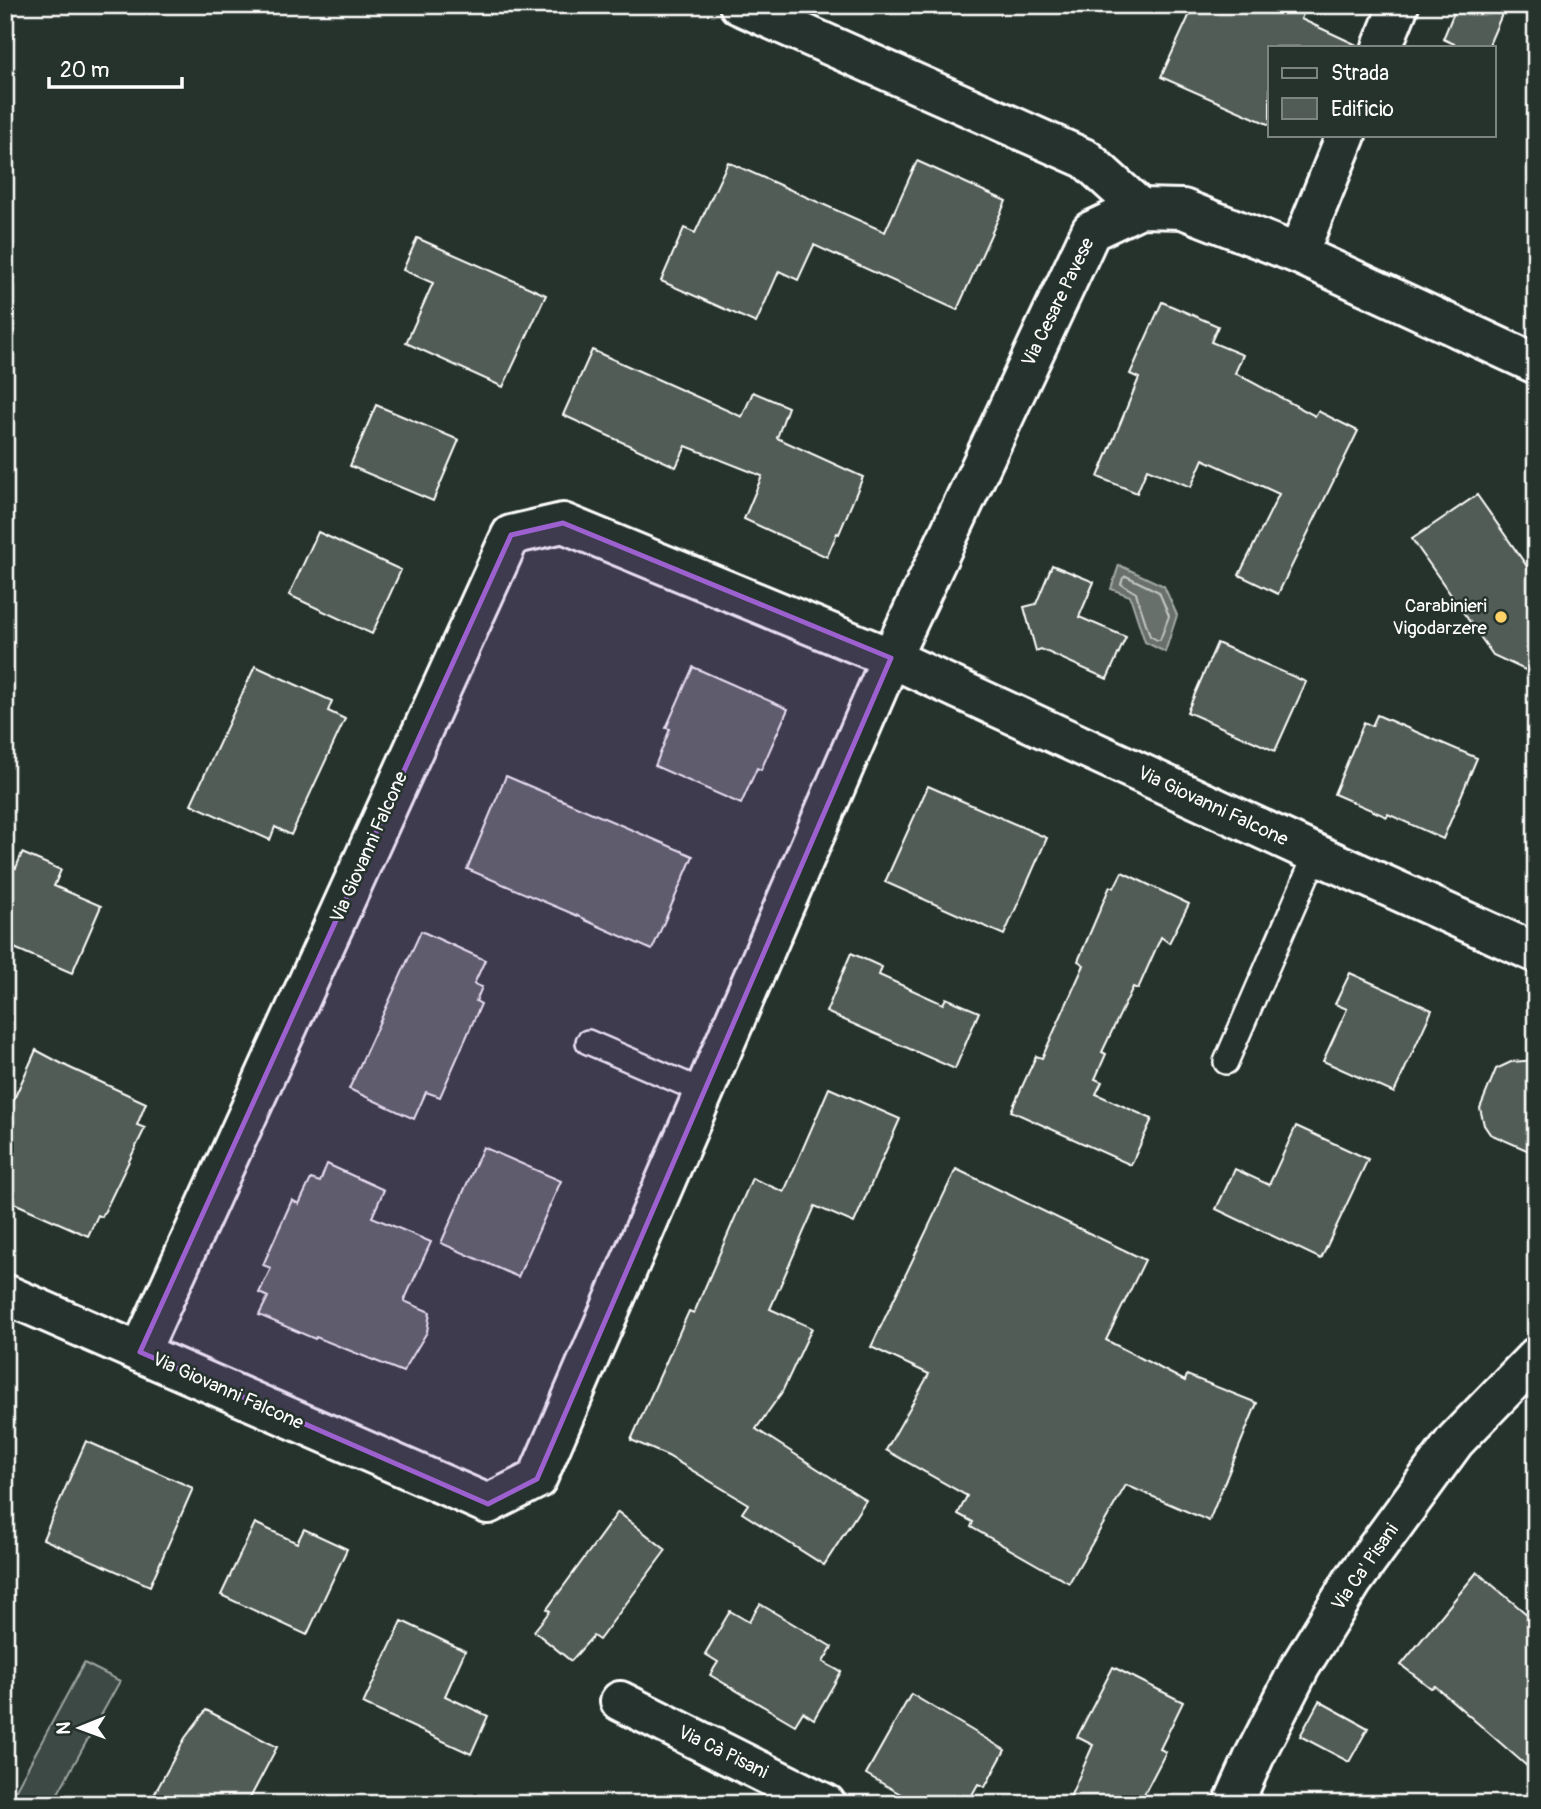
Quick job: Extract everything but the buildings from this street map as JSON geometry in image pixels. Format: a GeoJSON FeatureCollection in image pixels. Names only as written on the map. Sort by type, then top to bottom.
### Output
{"type":"FeatureCollection","features":[{"type":"Feature","properties":{"kind":"street"},"geometry":{"type":"LineString","coordinates":[[739,5],[1086,159],[1140,208]]}},
{"type":"Feature","properties":{"kind":"street"},"geometry":{"type":"LineString","coordinates":[[1382,46],[1399,5]]}},
{"type":"Feature","properties":{"kind":"street"},"geometry":{"type":"LineString","coordinates":[[1298,254],[1346,136]]}},
{"type":"Feature","properties":{"kind":"street","name":"Via Cesare Pavese"},"geometry":{"type":"LineString","coordinates":[[891,658],[1091,231],[1140,208],[1184,209],[1298,254],[1536,364]]}},
{"type":"Feature","properties":{"kind":"street","name":"Via Giovanni Falcone"},"geometry":{"type":"LineString","coordinates":[[891,658],[537,1479],[488,1504],[140,1352],[511,536],[563,523],[891,658],[1536,953]]}},
{"type":"Feature","properties":{"kind":"street"},"geometry":{"type":"LineString","coordinates":[[5,1294],[140,1352]]}},
{"type":"Feature","properties":{"kind":"street","name":"Via Ca' Pisani"},"geometry":{"type":"LineString","coordinates":[[1233,1804],[1300,1667],[1352,1582],[1455,1441],[1536,1357]]}},
{"type":"Feature","properties":{"kind":"street","name":"Via Cà Pisani"},"geometry":{"type":"LineString","coordinates":[[620,1701],[827,1804]]}},
{"type":"Feature","properties":{"kind":"lane"},"geometry":{"type":"LineString","coordinates":[[1226,1062],[1316,854]]}},
{"type":"Feature","properties":{"kind":"lane"},"geometry":{"type":"LineString","coordinates":[[588,1042],[704,1092]]}},
{"type":"Feature","properties":{"kind":"highlighted area"},"geometry":{"type":"Polygon","coordinates":[[[563,523],[891,658],[537,1479],[488,1504],[140,1352],[511,535],[563,523]]]}},
{"type":"Feature","properties":{"kind":"shaded area"},"geometry":{"type":"Polygon","coordinates":[[[84,1663],[120,1681],[52,1804],[8,1804],[84,1663]]]}},
{"type":"Feature","properties":{"kind":"water"},"geometry":{"type":"Polygon","coordinates":[[[1119,565],[1164,586],[1177,615],[1165,652],[1145,642],[1130,596],[1111,589],[1119,565]]]}},
{"type":"Feature","properties":{"kind":"place","name":"Carabinieri Vigodarzere"},"geometry":{"type":"Point","coordinates":[1501,617]}}]}
